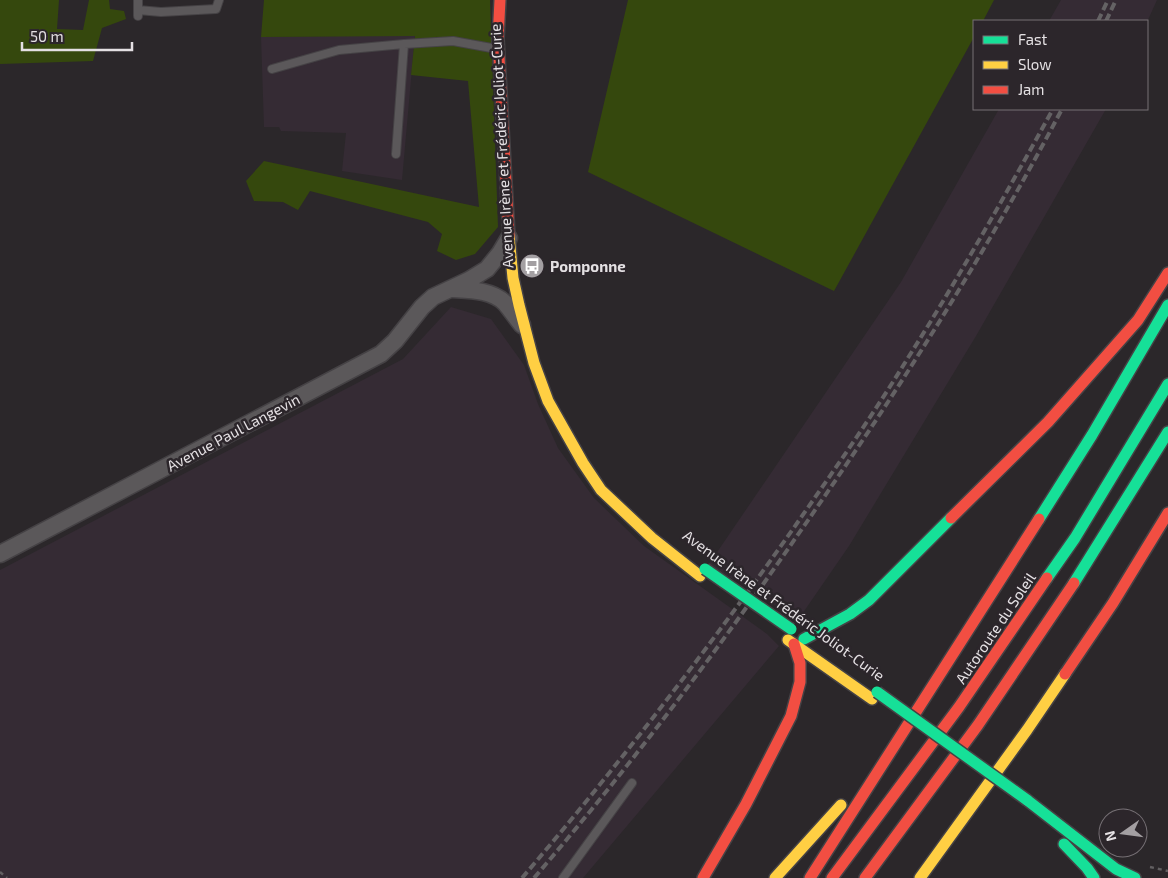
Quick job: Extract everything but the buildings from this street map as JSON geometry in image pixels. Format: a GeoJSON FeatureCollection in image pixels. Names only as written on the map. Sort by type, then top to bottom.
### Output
{"type":"FeatureCollection","features":[{"type":"Feature","properties":{"kind":"main road","name":"Avenue Irène et Frédéric Joliot-Curie"},"geometry":{"type":"LineString","coordinates":[[500,0],[499,50],[509,238],[513,278],[534,363],[548,401],[583,463],[601,490],[652,538],[703,572],[1116,869],[1141,878]]}},
{"type":"Feature","properties":{"kind":"main road","name":"Avenue Irène et Frédéric Joliot-Curie"},"geometry":{"type":"LineString","coordinates":[[508,0],[520,247],[530,305],[543,351]]}},
{"type":"Feature","properties":{"kind":"main road"},"geometry":{"type":"LineString","coordinates":[[703,878],[748,801],[796,702],[802,669],[793,638],[850,614],[868,600],[1048,422],[1138,320],[1168,272]]}},
{"type":"Feature","properties":{"kind":"main road"},"geometry":{"type":"LineString","coordinates":[[810,878],[1092,435],[1168,305]]}},
{"type":"Feature","properties":{"kind":"main road","name":"Autoroute du Soleil"},"geometry":{"type":"LineString","coordinates":[[832,878],[959,707],[1075,538],[1168,384]]}},
{"type":"Feature","properties":{"kind":"main road"},"geometry":{"type":"LineString","coordinates":[[865,878],[906,826],[994,703],[1084,568],[1168,432]]}},
{"type":"Feature","properties":{"kind":"main road","name":"Avenue Irène et Frédéric Joliot-Curie"},"geometry":{"type":"LineString","coordinates":[[636,508],[703,572]]}},
{"type":"Feature","properties":{"kind":"main road"},"geometry":{"type":"LineString","coordinates":[[920,878],[1027,730],[1112,603],[1168,513]]}},
{"type":"Feature","properties":{"kind":"main road"},"geometry":{"type":"LineString","coordinates":[[775,878],[836,811],[929,691]]}},
{"type":"Feature","properties":{"kind":"main road","name":"Avenue Irène et Frédéric Joliot-Curie"},"geometry":{"type":"LineString","coordinates":[[1024,804],[1066,846],[1094,878]]}},
{"type":"Feature","properties":{"kind":"street","name":"Avenue Paul Langevin"},"geometry":{"type":"LineString","coordinates":[[0,554],[381,354],[395,341],[422,307],[433,297],[487,269],[509,238]]}},
{"type":"Feature","properties":{"kind":"street"},"geometry":{"type":"LineString","coordinates":[[450,289],[470,290],[489,294],[504,302],[525,329]]}},
{"type":"Feature","properties":{"kind":"lane"},"geometry":{"type":"LineString","coordinates":[[138,0],[138,13],[216,8],[219,0]]}},
{"type":"Feature","properties":{"kind":"lane"},"geometry":{"type":"LineString","coordinates":[[272,69],[339,50],[404,44],[453,41],[499,50]]}},
{"type":"Feature","properties":{"kind":"lane"},"geometry":{"type":"LineString","coordinates":[[396,154],[404,44]]}},
{"type":"Feature","properties":{"kind":"lane"},"geometry":{"type":"LineString","coordinates":[[564,878],[632,783]]}},
{"type":"Feature","properties":{"kind":"path"},"geometry":{"type":"LineString","coordinates":[[0,872],[6,878]]}},
{"type":"Feature","properties":{"kind":"shaded area"},"geometry":{"type":"Polygon","coordinates":[[[1061,0],[1157,0],[1148,20],[1050,20],[1061,0]]]}},
{"type":"Feature","properties":{"kind":"shaded area"},"geometry":{"type":"Polygon","coordinates":[[[415,35],[402,180],[342,171],[346,133],[281,131],[279,127],[264,127],[261,37],[415,35]]]}},
{"type":"Feature","properties":{"kind":"shaded area"},"geometry":{"type":"Polygon","coordinates":[[[998,110],[1105,110],[976,336],[849,546],[798,620],[709,564],[901,282],[998,110]]]}},
{"type":"Feature","properties":{"kind":"shaded area"},"geometry":{"type":"Polygon","coordinates":[[[451,307],[491,319],[524,365],[538,404],[558,448],[594,498],[644,546],[767,634],[779,646],[583,878],[0,878],[0,570],[403,359],[451,307]]]}},
{"type":"Feature","properties":{"kind":"green space"},"geometry":{"type":"Polygon","coordinates":[[[0,0],[59,0],[57,29],[83,30],[89,0],[109,0],[110,9],[124,11],[126,19],[102,28],[93,61],[0,64],[0,0]]]}},
{"type":"Feature","properties":{"kind":"green space"},"geometry":{"type":"Polygon","coordinates":[[[264,0],[490,0],[498,227],[475,254],[456,260],[437,251],[442,234],[428,222],[310,191],[298,210],[283,202],[254,201],[246,181],[264,161],[479,207],[468,81],[411,75],[415,36],[261,37],[264,0]]]}},
{"type":"Feature","properties":{"kind":"green space"},"geometry":{"type":"Polygon","coordinates":[[[628,0],[994,0],[984,20],[973,20],[973,39],[834,291],[588,172],[628,0]]]}},
{"type":"Feature","properties":{"kind":"railway"},"geometry":{"type":"LineString","coordinates":[[1098,20],[1108,0]]}},
{"type":"Feature","properties":{"kind":"railway"},"geometry":{"type":"LineString","coordinates":[[1106,20],[1116,0]]}},
{"type":"Feature","properties":{"kind":"railway"},"geometry":{"type":"LineString","coordinates":[[522,878],[628,750],[695,663],[837,466],[893,382],[944,299],[1052,110]]}},
{"type":"Feature","properties":{"kind":"railway"},"geometry":{"type":"LineString","coordinates":[[534,878],[670,710],[735,624],[833,484],[902,380],[969,273],[1061,110]]}},
{"type":"Feature","properties":{"kind":"traffic: fast"},"geometry":{"type":"LineString","coordinates":[[1039,519],[1092,435],[1168,305]]}},
{"type":"Feature","properties":{"kind":"traffic: fast"},"geometry":{"type":"LineString","coordinates":[[1047,578],[1075,538],[1168,384]]}},
{"type":"Feature","properties":{"kind":"traffic: fast"},"geometry":{"type":"LineString","coordinates":[[1074,583],[1168,432]]}},
{"type":"Feature","properties":{"kind":"traffic: fast"},"geometry":{"type":"LineString","coordinates":[[804,639],[850,614],[869,600],[951,518]]}},
{"type":"Feature","properties":{"kind":"traffic: fast"},"geometry":{"type":"LineString","coordinates":[[705,569],[791,629]]}},
{"type":"Feature","properties":{"kind":"traffic: fast"},"geometry":{"type":"LineString","coordinates":[[877,692],[1027,800]]}},
{"type":"Feature","properties":{"kind":"traffic: fast"},"geometry":{"type":"LineString","coordinates":[[1027,800],[1116,869],[1135,878]]}},
{"type":"Feature","properties":{"kind":"traffic: fast"},"geometry":{"type":"LineString","coordinates":[[1064,844],[1094,878]]}},
{"type":"Feature","properties":{"kind":"traffic: slow"},"geometry":{"type":"LineString","coordinates":[[509,236],[513,278],[519,305],[534,363],[548,401],[583,463],[601,490],[652,538],[700,576]]}},
{"type":"Feature","properties":{"kind":"traffic: slow"},"geometry":{"type":"LineString","coordinates":[[788,640],[872,699]]}},
{"type":"Feature","properties":{"kind":"traffic: slow"},"geometry":{"type":"LineString","coordinates":[[920,878],[1065,674]]}},
{"type":"Feature","properties":{"kind":"traffic: slow"},"geometry":{"type":"LineString","coordinates":[[775,878],[841,805]]}},
{"type":"Feature","properties":{"kind":"traffic: jam"},"geometry":{"type":"LineString","coordinates":[[500,0],[498,39],[509,236]]}},
{"type":"Feature","properties":{"kind":"traffic: jam"},"geometry":{"type":"LineString","coordinates":[[951,518],[1048,422],[1138,320],[1168,273]]}},
{"type":"Feature","properties":{"kind":"traffic: jam"},"geometry":{"type":"LineString","coordinates":[[1065,674],[1113,603],[1168,513]]}},
{"type":"Feature","properties":{"kind":"traffic: jam"},"geometry":{"type":"LineString","coordinates":[[810,878],[1039,519]]}},
{"type":"Feature","properties":{"kind":"traffic: jam"},"geometry":{"type":"LineString","coordinates":[[832,878],[959,707],[1047,578]]}},
{"type":"Feature","properties":{"kind":"traffic: jam"},"geometry":{"type":"LineString","coordinates":[[865,878],[978,725],[1074,583]]}},
{"type":"Feature","properties":{"kind":"traffic: jam"},"geometry":{"type":"LineString","coordinates":[[703,878],[746,804],[791,716],[800,682],[800,663],[794,644]]}},
{"type":"Feature","properties":{"kind":"place","name":"Pomponne"},"geometry":{"type":"Point","coordinates":[532,266]}}]}
